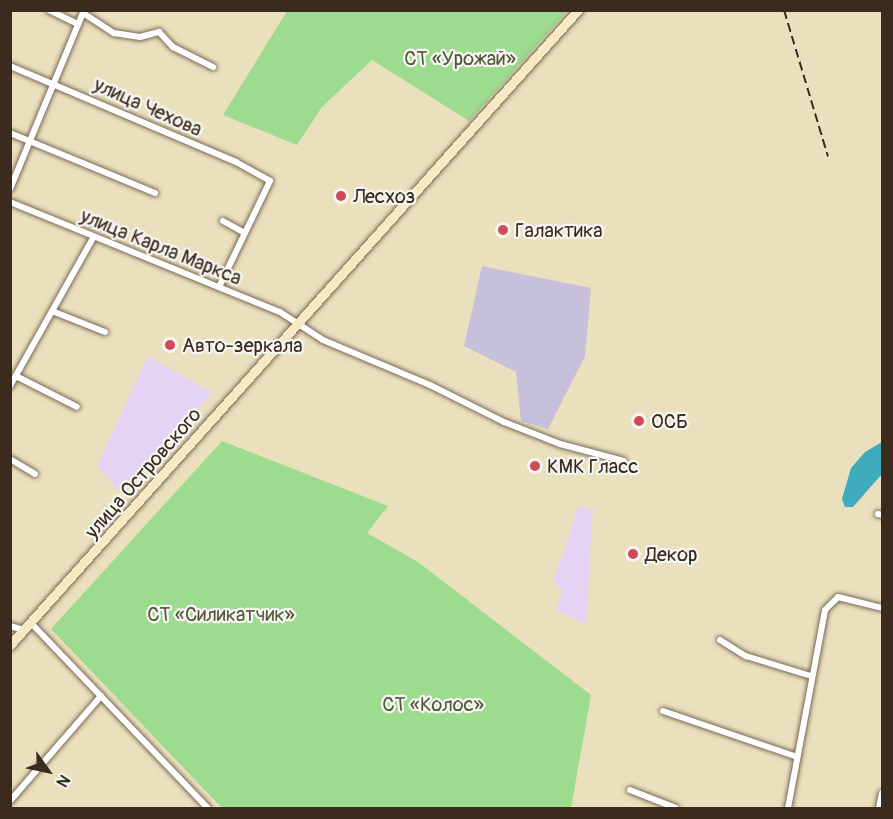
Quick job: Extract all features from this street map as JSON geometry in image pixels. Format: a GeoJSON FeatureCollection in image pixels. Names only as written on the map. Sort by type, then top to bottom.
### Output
{"type":"FeatureCollection","features":[{"type":"Feature","properties":{"kind":"street"},"geometry":{"type":"LineString","coordinates":[[49,10],[78,24]]}},
{"type":"Feature","properties":{"kind":"street","name":"улица Островского"},"geometry":{"type":"LineString","coordinates":[[10,645],[578,10]]}},
{"type":"Feature","properties":{"kind":"street"},"geometry":{"type":"LineString","coordinates":[[10,189],[28,141],[84,12],[114,33],[140,37],[159,33],[173,47],[213,67]]}},
{"type":"Feature","properties":{"kind":"street","name":"улица Чехова"},"geometry":{"type":"LineString","coordinates":[[10,66],[237,162],[270,181],[245,233]]}},
{"type":"Feature","properties":{"kind":"street"},"geometry":{"type":"LineString","coordinates":[[10,133],[155,193]]}},
{"type":"Feature","properties":{"kind":"street","name":"улица Карла Маркса"},"geometry":{"type":"LineString","coordinates":[[10,202],[93,238],[219,287],[299,323]]}},
{"type":"Feature","properties":{"kind":"street"},"geometry":{"type":"LineString","coordinates":[[219,287],[245,233],[223,221]]}},
{"type":"Feature","properties":{"kind":"street"},"geometry":{"type":"LineString","coordinates":[[10,386],[93,238]]}},
{"type":"Feature","properties":{"kind":"street"},"geometry":{"type":"LineString","coordinates":[[52,311],[105,332]]}},
{"type":"Feature","properties":{"kind":"street"},"geometry":{"type":"LineString","coordinates":[[299,323],[323,340],[430,385],[504,422],[560,444],[624,461]]}},
{"type":"Feature","properties":{"kind":"street"},"geometry":{"type":"LineString","coordinates":[[16,376],[77,407]]}},
{"type":"Feature","properties":{"kind":"street"},"geometry":{"type":"LineString","coordinates":[[10,459],[35,474]]}},
{"type":"Feature","properties":{"kind":"street"},"geometry":{"type":"LineString","coordinates":[[788,808],[825,610],[832,598],[845,597],[882,608]]}},
{"type":"Feature","properties":{"kind":"street"},"geometry":{"type":"LineString","coordinates":[[31,623],[208,808]]}},
{"type":"Feature","properties":{"kind":"street"},"geometry":{"type":"LineString","coordinates":[[10,626],[24,630]]}},
{"type":"Feature","properties":{"kind":"street"},"geometry":{"type":"LineString","coordinates":[[720,640],[746,656],[811,676]]}},
{"type":"Feature","properties":{"kind":"street"},"geometry":{"type":"LineString","coordinates":[[10,801],[101,696]]}},
{"type":"Feature","properties":{"kind":"street"},"geometry":{"type":"LineString","coordinates":[[663,711],[797,757]]}},
{"type":"Feature","properties":{"kind":"street"},"geometry":{"type":"LineString","coordinates":[[630,790],[676,808]]}},
{"type":"Feature","properties":{"kind":"street"},"geometry":{"type":"LineString","coordinates":[[879,808],[882,793]]}},
{"type":"Feature","properties":{"kind":"shaded area"},"geometry":{"type":"Polygon","coordinates":[[[482,266],[591,288],[585,356],[548,429],[521,421],[516,372],[464,346],[482,266]]]}},
{"type":"Feature","properties":{"kind":"shaded area"},"geometry":{"type":"Polygon","coordinates":[[[148,356],[212,393],[123,495],[97,466],[148,356]]]}},
{"type":"Feature","properties":{"kind":"shaded area"},"geometry":{"type":"Polygon","coordinates":[[[579,506],[593,510],[586,625],[556,609],[562,590],[553,582],[579,506]]]}},
{"type":"Feature","properties":{"kind":"green space","name":"СТ «Урожай»"},"geometry":{"type":"Polygon","coordinates":[[[567,10],[469,121],[372,60],[322,107],[297,145],[223,115],[287,11],[567,10]]]}},
{"type":"Feature","properties":{"kind":"green space"},"geometry":{"type":"Polygon","coordinates":[[[222,441],[388,506],[367,533],[418,562],[591,695],[571,808],[222,808],[51,629],[222,441]]]}},
{"type":"Feature","properties":{"kind":"water"},"geometry":{"type":"Polygon","coordinates":[[[882,442],[882,474],[853,507],[845,507],[842,499],[851,468],[865,452],[882,442]]]}},
{"type":"Feature","properties":{"kind":"railway"},"geometry":{"type":"LineString","coordinates":[[784,10],[828,157]]}},
{"type":"Feature","properties":{"kind":"place","name":"Лесхоз"},"geometry":{"type":"Point","coordinates":[341,196]}},
{"type":"Feature","properties":{"kind":"place","name":"Галактика"},"geometry":{"type":"Point","coordinates":[503,230]}},
{"type":"Feature","properties":{"kind":"place","name":"Авто-зеркала"},"geometry":{"type":"Point","coordinates":[170,345]}},
{"type":"Feature","properties":{"kind":"place","name":"ОСБ"},"geometry":{"type":"Point","coordinates":[639,421]}},
{"type":"Feature","properties":{"kind":"place","name":"КМК Гласс"},"geometry":{"type":"Point","coordinates":[535,466]}},
{"type":"Feature","properties":{"kind":"place","name":"Декор"},"geometry":{"type":"Point","coordinates":[633,554]}},
{"type":"Feature","properties":{"kind":"park label","name":"СТ «Силикатчик»"},"geometry":{"type":"Point","coordinates":[221,614]}},
{"type":"Feature","properties":{"kind":"park label","name":"СТ «Колос»"},"geometry":{"type":"Point","coordinates":[433,704]}}]}
